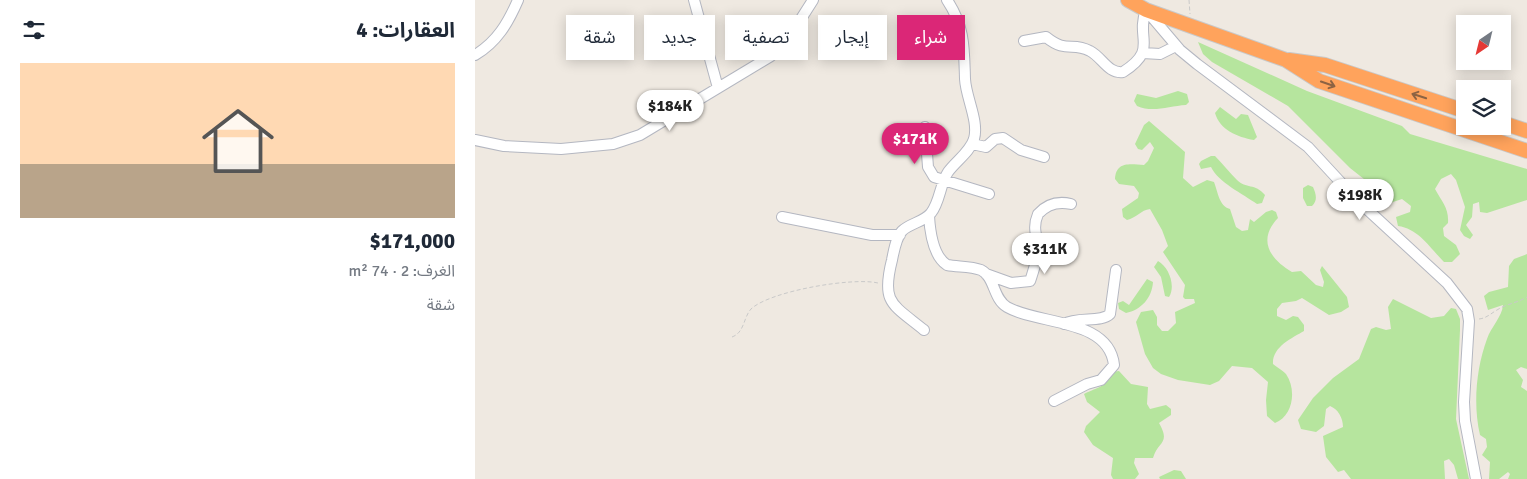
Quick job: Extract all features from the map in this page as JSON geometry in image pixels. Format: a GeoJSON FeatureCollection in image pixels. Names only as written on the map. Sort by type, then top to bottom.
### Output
{"type":"FeatureCollection","features":[{"type":"Feature","properties":{"kind":"highway"},"geometry":{"type":"LineString","coordinates":[[1128,0],[1146,10],[1285,60],[1319,81],[1527,151]]}},
{"type":"Feature","properties":{"kind":"highway"},"geometry":{"type":"LineString","coordinates":[[1285,60],[1325,65],[1456,108]]}},
{"type":"Feature","properties":{"kind":"highway"},"geometry":{"type":"LineString","coordinates":[[1511,126],[1527,131]]}},
{"type":"Feature","properties":{"kind":"street"},"geometry":{"type":"LineString","coordinates":[[475,55],[490,46],[501,32],[518,0]]}},
{"type":"Feature","properties":{"kind":"street"},"geometry":{"type":"LineString","coordinates":[[694,0],[718,88]]}},
{"type":"Feature","properties":{"kind":"street"},"geometry":{"type":"LineString","coordinates":[[475,140],[503,146],[561,149],[613,144],[641,135],[771,56],[785,44],[813,0]]}},
{"type":"Feature","properties":{"kind":"street"},"geometry":{"type":"LineString","coordinates":[[923,330],[891,302],[886,285],[900,235],[906,229],[929,216],[943,182],[972,144],[974,126],[966,87],[962,31],[959,19],[947,0]]}},
{"type":"Feature","properties":{"kind":"street"},"geometry":{"type":"LineString","coordinates":[[1146,10],[1176,46],[1197,64],[1308,147],[1371,214],[1447,282],[1467,309],[1469,321],[1464,402],[1465,422],[1476,479]]}},
{"type":"Feature","properties":{"kind":"street"},"geometry":{"type":"LineString","coordinates":[[1024,41],[1047,37],[1061,47],[1083,48],[1092,52],[1111,70],[1118,72],[1130,67],[1143,53],[1145,46],[1142,27],[1146,10]]}},
{"type":"Feature","properties":{"kind":"street"},"geometry":{"type":"LineString","coordinates":[[1143,53],[1160,54],[1176,46]]}},
{"type":"Feature","properties":{"kind":"street"},"geometry":{"type":"LineString","coordinates":[[925,127],[928,168],[934,177],[943,182],[989,194]]}},
{"type":"Feature","properties":{"kind":"street"},"geometry":{"type":"LineString","coordinates":[[972,144],[985,147],[995,139],[1003,138],[1021,150],[1044,157]]}},
{"type":"Feature","properties":{"kind":"street"},"geometry":{"type":"LineString","coordinates":[[929,216],[932,238],[943,262],[947,265],[975,268],[985,274],[1011,283],[1030,282],[1034,263],[1039,254],[1035,226],[1038,214],[1055,203],[1071,204]]}},
{"type":"Feature","properties":{"kind":"street"},"geometry":{"type":"LineString","coordinates":[[782,217],[872,235],[900,235]]}},
{"type":"Feature","properties":{"kind":"street"},"geometry":{"type":"LineString","coordinates":[[1063,324],[1078,319],[1101,318],[1110,314],[1116,270]]}},
{"type":"Feature","properties":{"kind":"street"},"geometry":{"type":"LineString","coordinates":[[985,274],[1006,307],[1095,334],[1102,340],[1113,356],[1114,365],[1101,380],[1087,384],[1054,401]]}},
{"type":"Feature","properties":{"kind":"path"},"geometry":{"type":"LineString","coordinates":[[1189,0],[1190,26]]}},
{"type":"Feature","properties":{"kind":"path"},"geometry":{"type":"LineString","coordinates":[[732,337],[740,331],[752,309],[769,300],[832,282],[870,281],[886,285]]}},
{"type":"Feature","properties":{"kind":"path"},"geometry":{"type":"LineString","coordinates":[[1469,321],[1489,316],[1498,309],[1517,304],[1527,297]]}},
{"type":"Feature","properties":{"kind":"green space"},"geometry":{"type":"Polygon","coordinates":[[[1198,42],[1307,91],[1402,126],[1410,134],[1527,169],[1527,200],[1487,213],[1480,212],[1479,202],[1473,204],[1472,217],[1466,225],[1473,235],[1470,239],[1464,236],[1460,230],[1465,207],[1456,180],[1451,174],[1441,179],[1435,189],[1445,205],[1447,213],[1448,223],[1443,228],[1444,236],[1456,245],[1460,254],[1452,262],[1444,262],[1418,235],[1398,226],[1396,217],[1410,212],[1411,206],[1402,199],[1387,204],[1379,202],[1369,183],[1350,168],[1288,106],[1212,62],[1203,54],[1198,42]]]}},
{"type":"Feature","properties":{"kind":"green space"},"geometry":{"type":"Polygon","coordinates":[[[1178,91],[1187,94],[1189,102],[1186,105],[1149,109],[1137,106],[1134,101],[1137,94],[1156,98],[1178,91]]]}},
{"type":"Feature","properties":{"kind":"green space"},"geometry":{"type":"Polygon","coordinates":[[[1220,107],[1236,119],[1241,114],[1248,115],[1257,137],[1254,140],[1248,139],[1236,135],[1225,128],[1217,119],[1215,113],[1220,107]]]}},
{"type":"Feature","properties":{"kind":"green space"},"geometry":{"type":"Polygon","coordinates":[[[1149,121],[1185,152],[1183,178],[1193,187],[1207,180],[1214,182],[1221,202],[1230,209],[1236,227],[1242,231],[1248,230],[1250,219],[1254,222],[1266,212],[1272,210],[1276,212],[1278,218],[1268,234],[1267,241],[1272,255],[1284,267],[1292,272],[1301,271],[1316,285],[1323,287],[1324,282],[1320,270],[1322,266],[1347,297],[1349,307],[1341,312],[1329,315],[1302,298],[1282,303],[1277,309],[1277,316],[1286,320],[1293,316],[1298,317],[1304,325],[1304,331],[1279,348],[1274,358],[1273,364],[1286,374],[1289,380],[1292,395],[1286,415],[1275,423],[1267,416],[1268,382],[1252,368],[1232,366],[1219,381],[1210,385],[1178,380],[1161,374],[1153,368],[1145,354],[1136,322],[1141,312],[1153,310],[1157,317],[1157,325],[1162,331],[1168,331],[1176,323],[1175,312],[1195,303],[1194,299],[1185,299],[1183,297],[1185,285],[1163,252],[1168,246],[1162,230],[1150,209],[1127,220],[1123,217],[1122,209],[1138,198],[1139,193],[1134,186],[1119,184],[1115,179],[1116,173],[1121,166],[1144,165],[1148,161],[1154,148],[1150,142],[1142,150],[1138,149],[1135,144],[1144,125],[1149,121]]]}},
{"type":"Feature","properties":{"kind":"green space"},"geometry":{"type":"Polygon","coordinates":[[[1215,156],[1240,183],[1261,191],[1265,195],[1262,203],[1257,204],[1231,187],[1219,178],[1211,167],[1201,169],[1199,164],[1201,161],[1215,156]]]}},
{"type":"Feature","properties":{"kind":"green space"},"geometry":{"type":"Polygon","coordinates":[[[1308,185],[1313,187],[1316,195],[1312,206],[1307,206],[1303,198],[1303,188],[1308,185]]]}},
{"type":"Feature","properties":{"kind":"green space"},"geometry":{"type":"Polygon","coordinates":[[[1527,254],[1527,369],[1521,367],[1516,370],[1523,380],[1521,387],[1527,391],[1527,479],[1508,479],[1510,474],[1508,472],[1499,479],[1489,479],[1490,462],[1482,455],[1487,447],[1486,439],[1480,435],[1476,399],[1483,351],[1489,335],[1501,314],[1503,305],[1488,310],[1484,296],[1489,292],[1508,287],[1509,266],[1514,259],[1527,254]]]}},
{"type":"Feature","properties":{"kind":"green space"},"geometry":{"type":"Polygon","coordinates":[[[1158,261],[1170,277],[1172,288],[1169,297],[1165,296],[1161,277],[1154,267],[1158,261]]]}},
{"type":"Feature","properties":{"kind":"green space"},"geometry":{"type":"Polygon","coordinates":[[[1147,279],[1153,282],[1145,302],[1136,309],[1126,313],[1119,309],[1118,303],[1123,301],[1129,305],[1147,279]]]}},
{"type":"Feature","properties":{"kind":"green space"},"geometry":{"type":"Polygon","coordinates":[[[1393,299],[1431,318],[1444,316],[1451,308],[1456,309],[1460,319],[1460,330],[1456,419],[1469,479],[1458,479],[1454,465],[1449,459],[1444,461],[1445,479],[1351,479],[1344,470],[1338,472],[1326,457],[1323,436],[1343,427],[1341,417],[1335,409],[1330,406],[1326,409],[1324,426],[1316,432],[1301,429],[1298,420],[1313,398],[1333,378],[1359,359],[1371,329],[1376,327],[1386,330],[1391,329],[1388,307],[1393,299]]]}},
{"type":"Feature","properties":{"kind":"green space"},"geometry":{"type":"Polygon","coordinates":[[[1119,371],[1131,384],[1148,387],[1147,404],[1150,409],[1166,405],[1171,409],[1171,415],[1159,423],[1164,439],[1153,458],[1135,458],[1134,463],[1139,474],[1135,479],[1113,479],[1111,475],[1113,458],[1093,445],[1084,432],[1086,426],[1100,412],[1087,402],[1084,394],[1098,388],[1112,372],[1119,371]]]}},
{"type":"Feature","properties":{"kind":"green space"},"geometry":{"type":"Polygon","coordinates":[[[1174,470],[1181,471],[1186,479],[1160,479],[1159,477],[1174,470]]]}}]}
